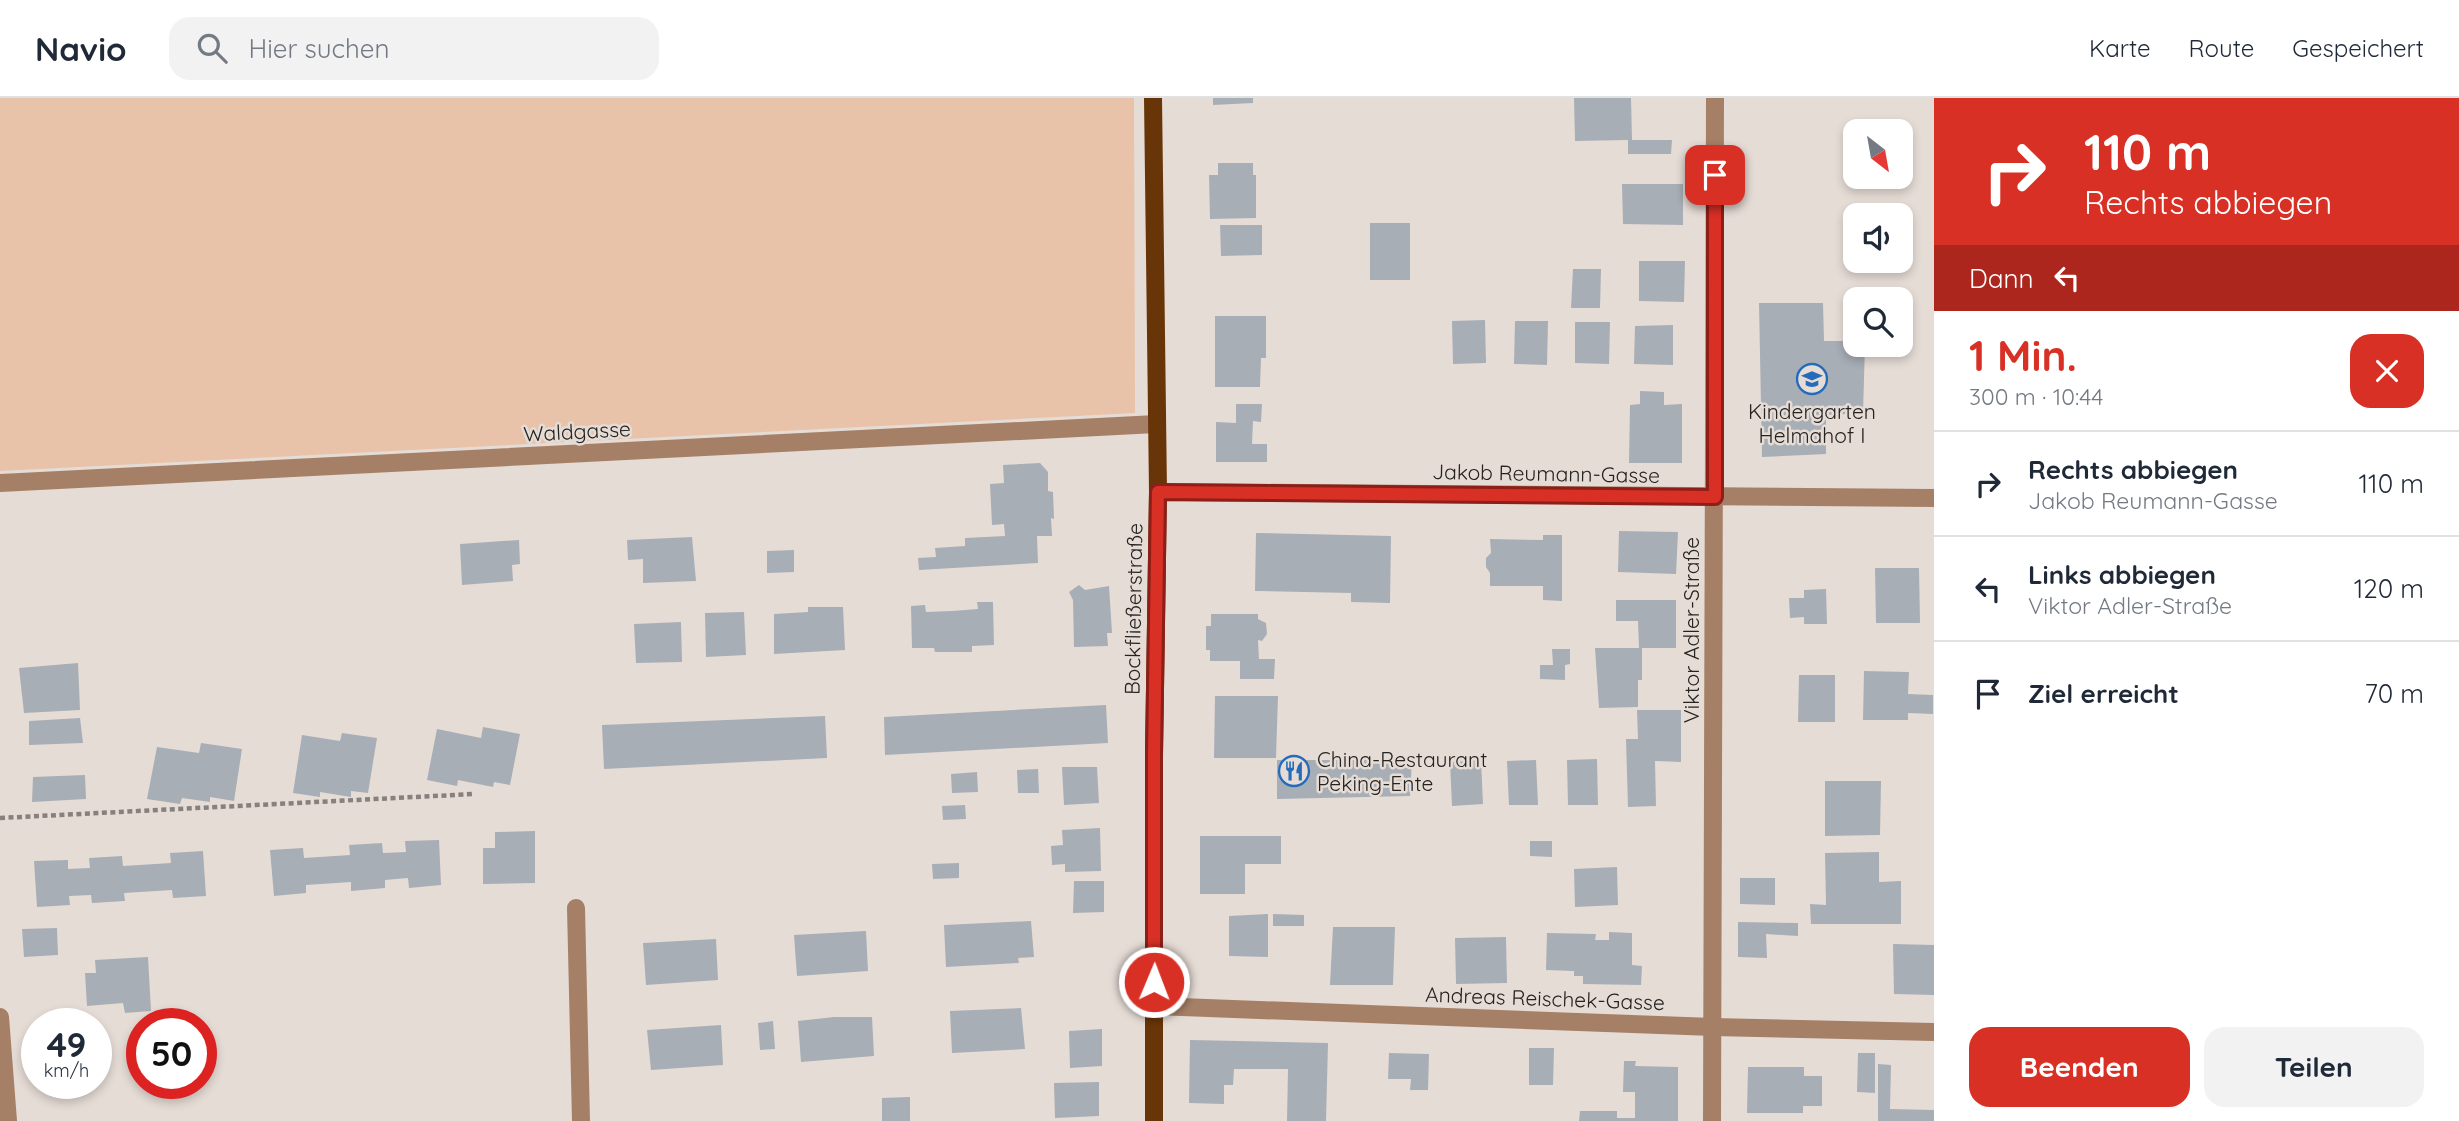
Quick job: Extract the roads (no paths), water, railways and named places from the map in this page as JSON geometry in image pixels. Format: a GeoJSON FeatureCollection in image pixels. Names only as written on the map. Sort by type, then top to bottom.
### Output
{"type":"FeatureCollection","features":[{"type":"Feature","properties":{"kind":"main road","name":"Bockfließerstraße"},"geometry":{"type":"LineString","coordinates":[[1153,98],[1158,492],[1154,755],[1154,1121]]}},
{"type":"Feature","properties":{"kind":"street","name":"Viktor Adler-Straße"},"geometry":{"type":"LineString","coordinates":[[1712,1121],[1715,98]]}},
{"type":"Feature","properties":{"kind":"street","name":"Waldgasse"},"geometry":{"type":"LineString","coordinates":[[0,483],[1156,424]]}},
{"type":"Feature","properties":{"kind":"street","name":"Jakob Reumann-Gasse"},"geometry":{"type":"LineString","coordinates":[[1158,492],[1934,498]]}},
{"type":"Feature","properties":{"kind":"street"},"geometry":{"type":"LineString","coordinates":[[576,908],[581,1121]]}},
{"type":"Feature","properties":{"kind":"street","name":"Andreas Reischek-Gasse"},"geometry":{"type":"LineString","coordinates":[[1155,1006],[1713,1027],[1934,1032]]}},
{"type":"Feature","properties":{"kind":"street"},"geometry":{"type":"LineString","coordinates":[[0,1017],[8,1121]]}},
{"type":"Feature","properties":{"kind":"place","name":"Kindergarten Helmahof I"},"geometry":{"type":"Point","coordinates":[1812,379]}},
{"type":"Feature","properties":{"kind":"place","name":"China-Restaurant Peking-Ente"},"geometry":{"type":"Point","coordinates":[1294,771]}}]}
